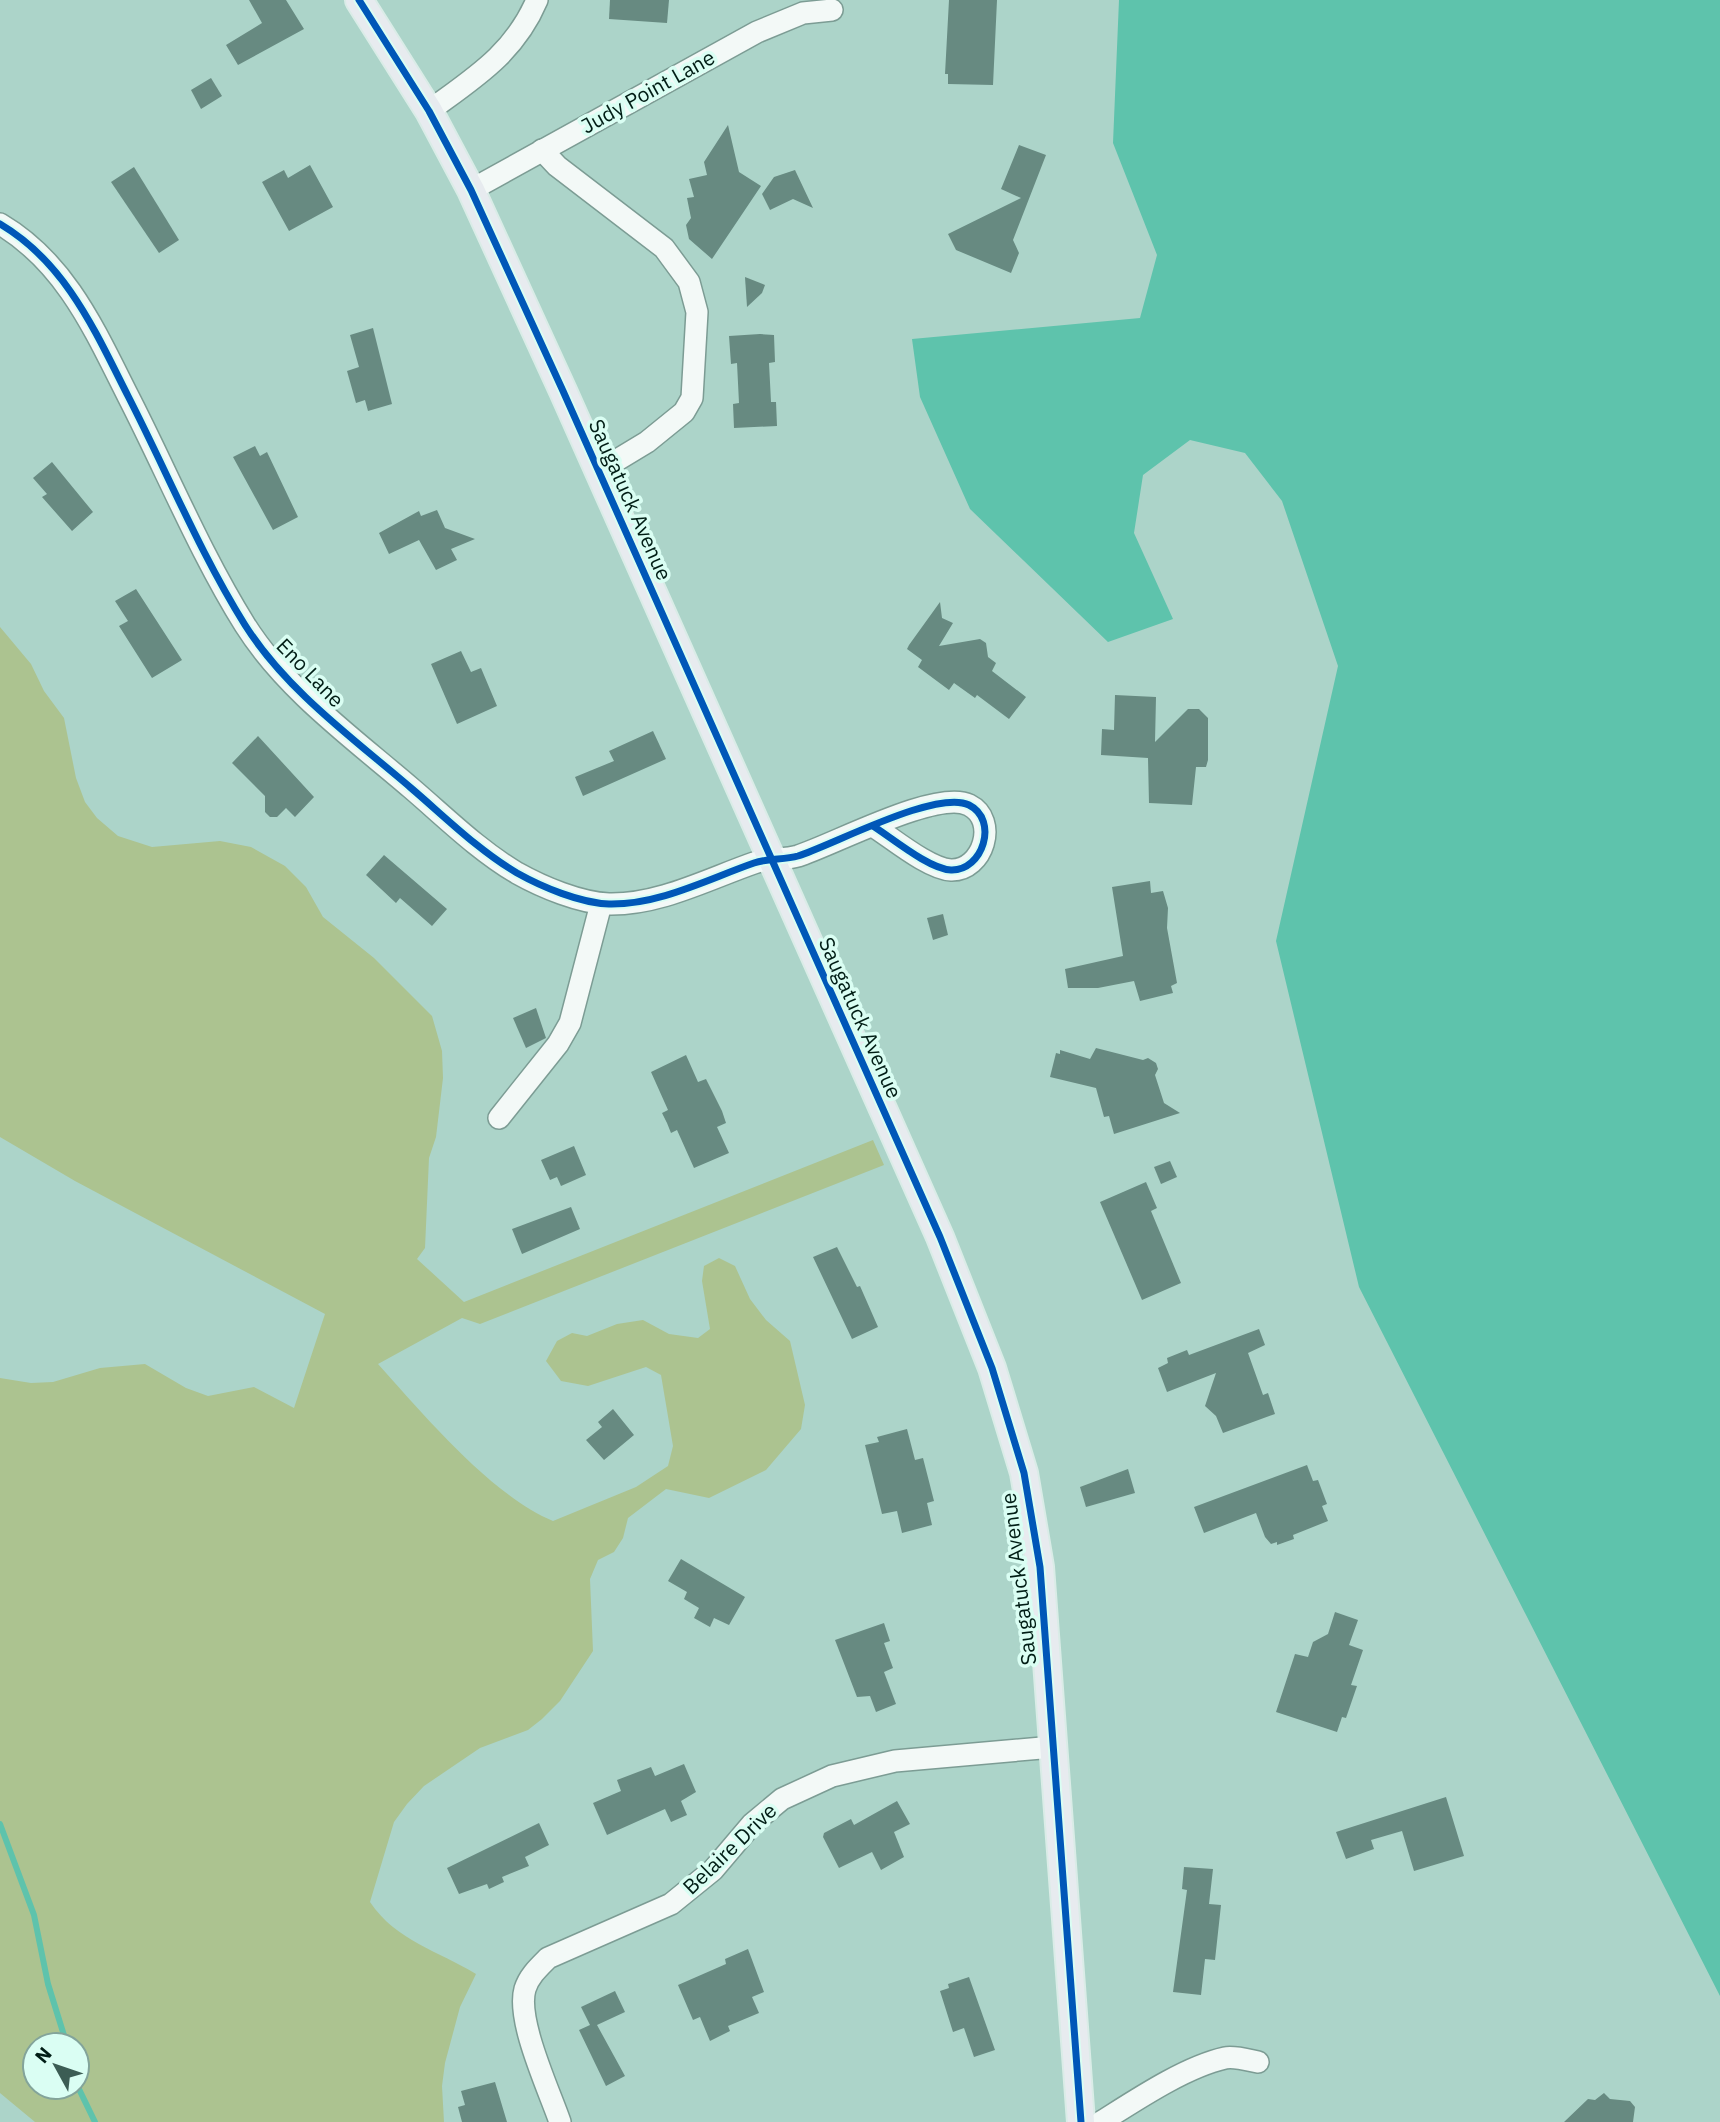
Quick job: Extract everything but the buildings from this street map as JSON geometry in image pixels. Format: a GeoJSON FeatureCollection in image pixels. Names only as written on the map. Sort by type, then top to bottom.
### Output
{"type":"FeatureCollection","features":[{"type":"Feature","properties":{"kind":"main road","name":"Saugatuck Avenue"},"geometry":{"type":"LineString","coordinates":[[359,0],[429,111],[471,190],[940,1237],[992,1368],[1024,1473],[1040,1567],[1081,2122]]}},
{"type":"Feature","properties":{"kind":"street"},"geometry":{"type":"LineString","coordinates":[[429,111],[504,53],[519,36],[537,0]]}},
{"type":"Feature","properties":{"kind":"street","name":"Judy Point Lane"},"geometry":{"type":"LineString","coordinates":[[471,190],[757,32],[803,13],[832,10]]}},
{"type":"Feature","properties":{"kind":"street"},"geometry":{"type":"LineString","coordinates":[[542,150],[557,166],[664,248],[689,282],[697,312],[692,398],[684,412],[648,442],[599,471]]}},
{"type":"Feature","properties":{"kind":"street","name":"Eno Lane"},"geometry":{"type":"LineString","coordinates":[[0,224],[41,254],[74,294],[235,607],[262,648],[334,722],[481,848],[533,881],[601,904],[617,904],[680,891],[771,859],[798,856],[873,826],[941,802],[968,804],[982,818],[986,838],[975,861],[954,870],[936,866],[873,826]]}},
{"type":"Feature","properties":{"kind":"street"},"geometry":{"type":"LineString","coordinates":[[499,1118],[558,1044],[570,1023],[601,904]]}},
{"type":"Feature","properties":{"kind":"street","name":"Belaire Drive"},"geometry":{"type":"LineString","coordinates":[[560,2122],[525,2016],[525,1989],[534,1972],[548,1958],[604,1931],[671,1905],[713,1870],[752,1824],[782,1799],[832,1776],[895,1761],[1053,1746]]}},
{"type":"Feature","properties":{"kind":"street"},"geometry":{"type":"LineString","coordinates":[[1101,2122],[1138,2099],[1202,2066],[1227,2057],[1258,2062]]}},
{"type":"Feature","properties":{"kind":"shaded area"},"geometry":{"type":"Polygon","coordinates":[[[1119,0],[1720,0],[1720,1996],[1359,1287],[1276,941],[1338,666],[1282,501],[1245,453],[1190,440],[1143,475],[1134,533],[1173,619],[1108,642],[970,509],[920,397],[912,339],[1140,318],[1157,255],[1113,143],[1119,0]]]}},
{"type":"Feature","properties":{"kind":"shaded area"},"geometry":{"type":"Polygon","coordinates":[[[0,627],[31,664],[44,691],[64,718],[76,778],[85,802],[97,818],[118,836],[152,847],[220,841],[251,847],[285,866],[306,887],[323,917],[374,958],[432,1016],[442,1051],[443,1078],[436,1137],[429,1158],[425,1248],[417,1259],[464,1302],[873,1140],[884,1165],[480,1324],[462,1318],[378,1364],[437,1429],[483,1474],[530,1509],[553,1521],[636,1487],[668,1466],[673,1446],[661,1375],[646,1367],[588,1386],[561,1381],[546,1361],[557,1341],[572,1333],[587,1336],[617,1324],[643,1320],[669,1334],[698,1338],[710,1329],[702,1281],[704,1266],[719,1258],[735,1266],[750,1299],[766,1320],[790,1341],[805,1405],[801,1429],[766,1470],[709,1498],[666,1489],[628,1518],[623,1538],[614,1552],[598,1560],[590,1579],[593,1651],[560,1701],[528,1730],[480,1748],[424,1786],[394,1822],[370,1902],[405,1936],[476,1974],[460,2007],[445,2063],[442,2086],[444,2122],[35,2122],[0,2093],[0,1378],[31,1383],[53,1382],[100,1368],[145,1364],[186,1388],[208,1396],[254,1387],[294,1408],[325,1314],[75,1181],[0,1137],[0,627]]]}},
{"type":"Feature","properties":{"kind":"waterway"},"geometry":{"type":"LineString","coordinates":[[0,1824],[34,1915],[48,1984],[63,2031]]}},
{"type":"Feature","properties":{"kind":"waterway"},"geometry":{"type":"LineString","coordinates":[[85,2101],[95,2122]]}},
{"type":"Feature","properties":{"kind":"cycle path"},"geometry":{"type":"LineString","coordinates":[[359,0],[429,111],[471,190],[940,1237],[992,1368],[1024,1473],[1040,1567],[1081,2122]]}},
{"type":"Feature","properties":{"kind":"cycle path"},"geometry":{"type":"LineString","coordinates":[[0,224],[43,258],[76,300],[103,347],[213,570],[262,649],[280,671],[322,712],[462,833],[503,864],[538,884],[574,897],[598,903],[628,903],[665,896],[759,861],[798,856],[885,820],[934,805],[954,802],[969,805],[978,812],[985,832],[979,854],[972,862],[951,870],[922,859],[873,826]]}}]}
